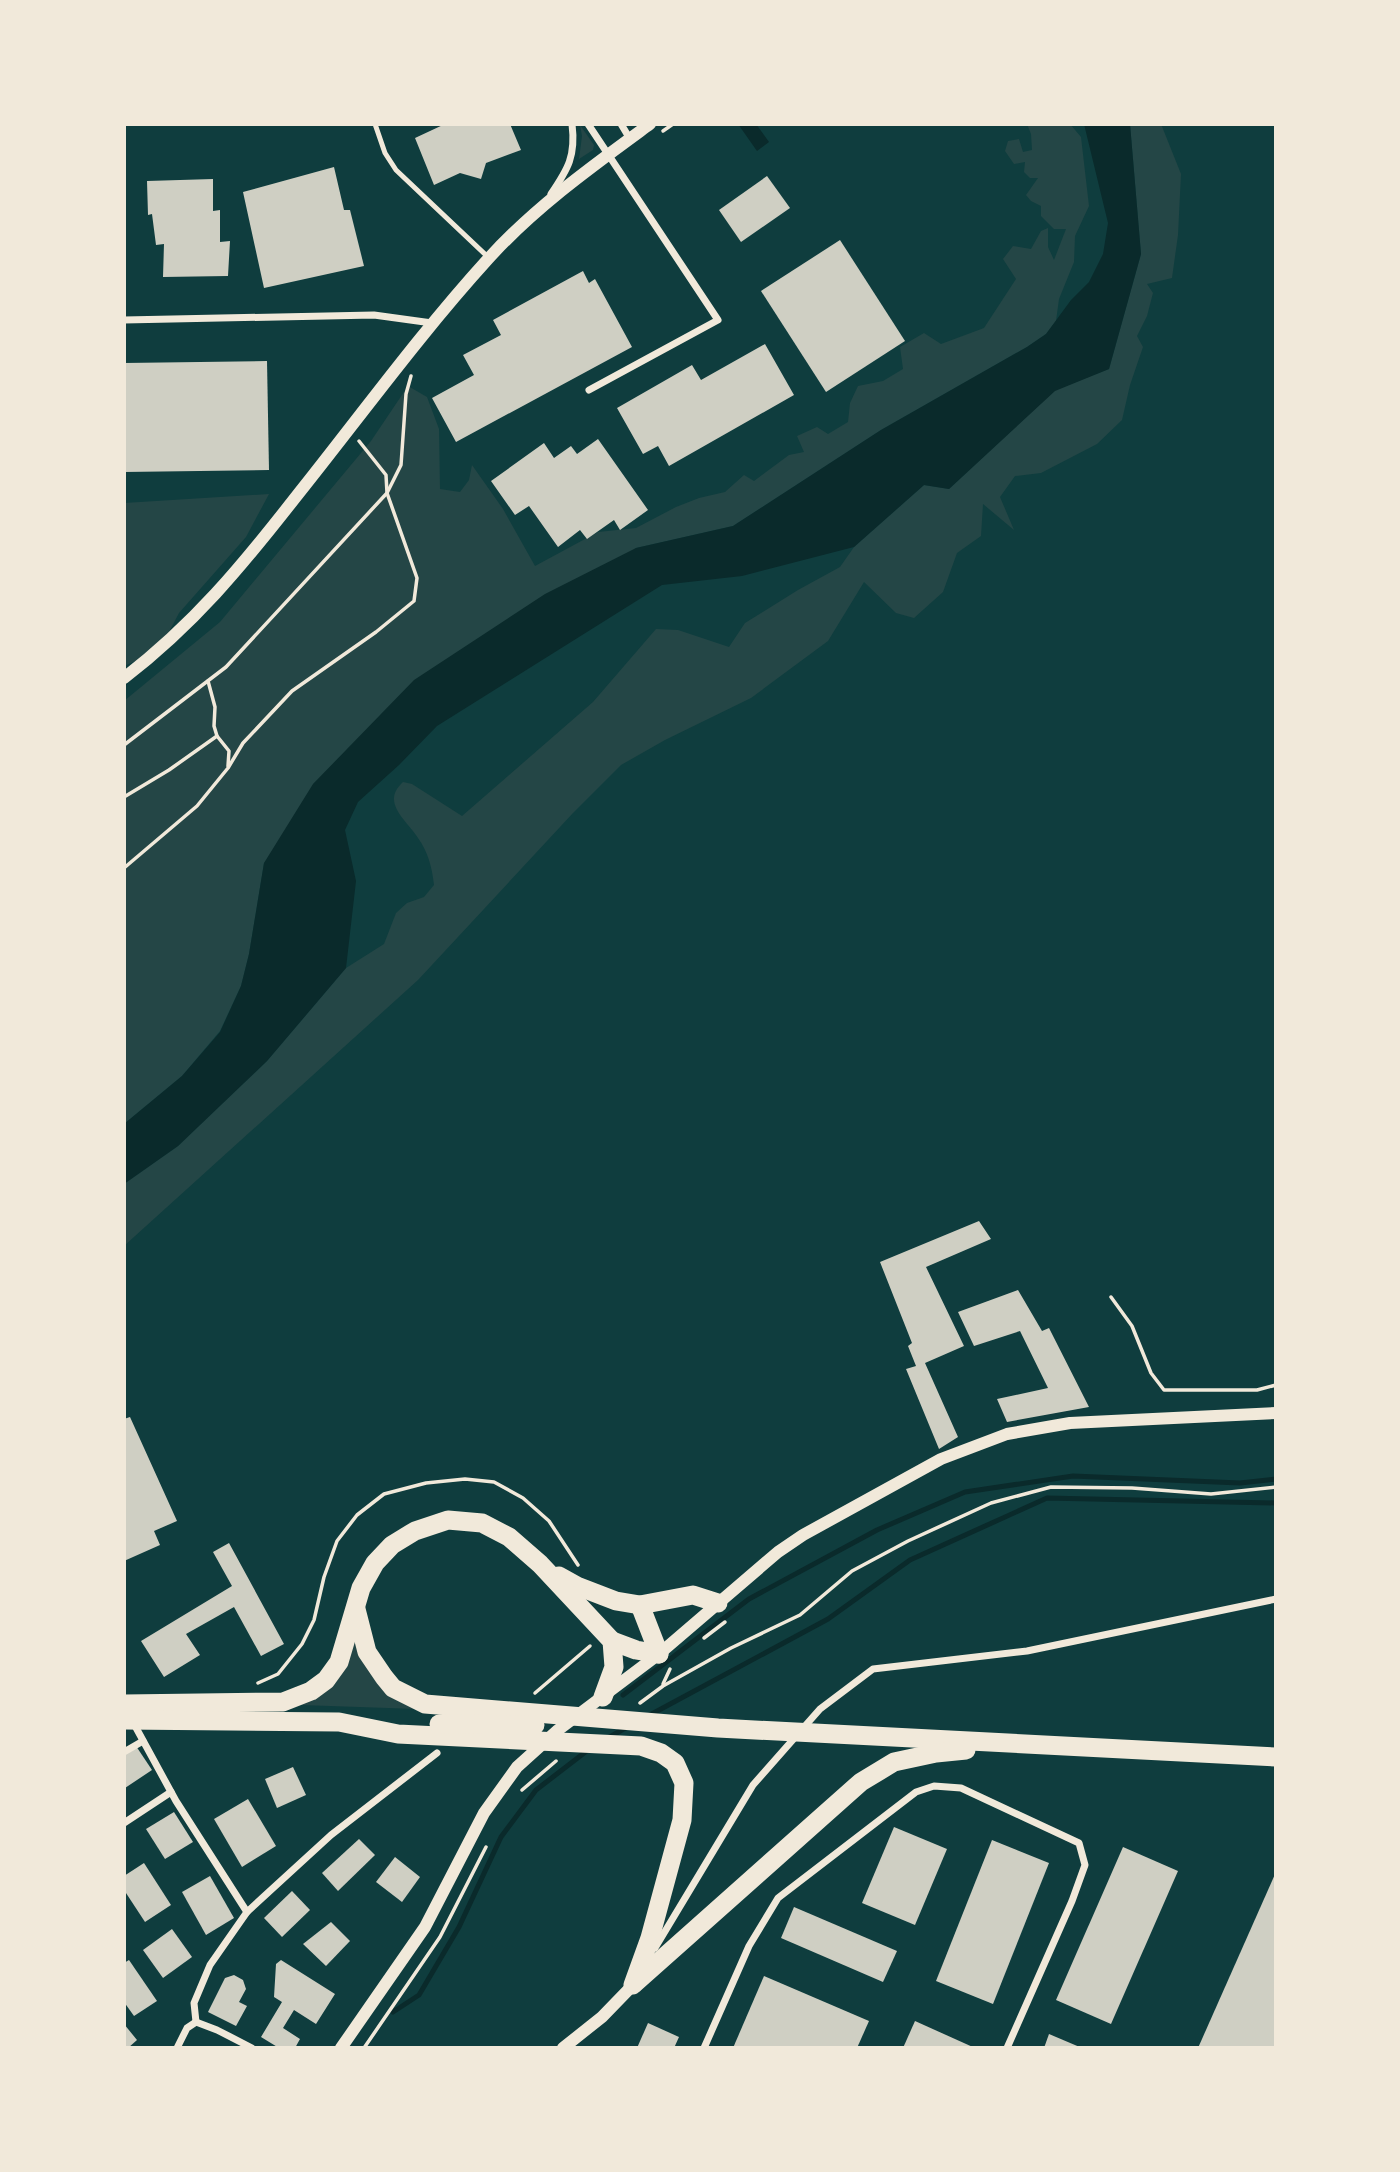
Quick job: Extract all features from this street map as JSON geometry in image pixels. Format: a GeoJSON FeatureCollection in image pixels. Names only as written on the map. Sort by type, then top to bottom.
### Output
{"type":"FeatureCollection","features":[{"type":"Feature","properties":{"kind":"highway"},"geometry":{"type":"LineString","coordinates":[[124,1720],[148,1711],[283,1702],[311,1692],[326,1680],[340,1662],[361,1588],[375,1563],[392,1545],[415,1531],[448,1520],[482,1523],[509,1537],[540,1564],[612,1641],[664,1660]]}},
{"type":"Feature","properties":{"kind":"highway"},"geometry":{"type":"LineString","coordinates":[[540,1564],[577,1586],[616,1601],[640,1605],[692,1595],[723,1611]]}},
{"type":"Feature","properties":{"kind":"highway"},"geometry":{"type":"LineString","coordinates":[[640,1605],[664,1660]]}},
{"type":"Feature","properties":{"kind":"highway"},"geometry":{"type":"LineString","coordinates":[[356,1609],[367,1652],[384,1677],[393,1688],[425,1704],[718,1728],[1276,1758]]}},
{"type":"Feature","properties":{"kind":"highway"},"geometry":{"type":"LineString","coordinates":[[603,1697],[614,1667],[612,1641]]}},
{"type":"Feature","properties":{"kind":"highway"},"geometry":{"type":"LineString","coordinates":[[124,1705],[148,1711],[339,1722],[397,1729],[641,1746],[661,1753],[675,1763],[684,1783],[682,1820],[650,1938],[633,1985]]}},
{"type":"Feature","properties":{"kind":"highway"},"geometry":{"type":"LineString","coordinates":[[397,1729],[718,1728]]}},
{"type":"Feature","properties":{"kind":"highway"},"geometry":{"type":"LineString","coordinates":[[633,1985],[861,1782],[894,1762],[936,1753],[1030,1744]]}},
{"type":"Feature","properties":{"kind":"street"},"geometry":{"type":"LineString","coordinates":[[540,209],[568,169],[575,144],[572,124]]}},
{"type":"Feature","properties":{"kind":"street"},"geometry":{"type":"LineString","coordinates":[[588,124],[718,320],[590,390]]}},
{"type":"Feature","properties":{"kind":"street"},"geometry":{"type":"LineString","coordinates":[[621,124],[630,139]]}},
{"type":"Feature","properties":{"kind":"street"},"geometry":{"type":"LineString","coordinates":[[124,678],[179,633],[213,599],[349,431],[432,323],[489,258],[540,209],[650,124]]}},
{"type":"Feature","properties":{"kind":"street"},"geometry":{"type":"LineString","coordinates":[[124,320],[374,315],[432,323]]}},
{"type":"Feature","properties":{"kind":"street"},"geometry":{"type":"LineString","coordinates":[[341,2048],[425,1927],[484,1813],[517,1767],[558,1730],[603,1697],[664,1660],[723,1611],[778,1552],[803,1535],[941,1459],[1007,1434],[1070,1423],[1276,1413]]}},
{"type":"Feature","properties":{"kind":"street"},"geometry":{"type":"LineString","coordinates":[[563,2048],[602,2017],[633,1985],[753,1785],[820,1709],[873,1669],[1027,1651],[1276,1599]]}},
{"type":"Feature","properties":{"kind":"street"},"geometry":{"type":"LineString","coordinates":[[124,1705],[171,1793],[247,1912]]}},
{"type":"Feature","properties":{"kind":"street"},"geometry":{"type":"LineString","coordinates":[[124,1752],[143,1741]]}},
{"type":"Feature","properties":{"kind":"street"},"geometry":{"type":"LineString","coordinates":[[196,2022],[194,2003],[210,1965],[247,1912],[331,1835],[437,1753]]}},
{"type":"Feature","properties":{"kind":"street"},"geometry":{"type":"LineString","coordinates":[[704,2048],[749,1946],[778,1898],[916,1792],[934,1786],[961,1788],[1079,1843],[1085,1866],[1077,1889],[1007,2048]]}},
{"type":"Feature","properties":{"kind":"street"},"geometry":{"type":"LineString","coordinates":[[124,1823],[171,1793]]}},
{"type":"Feature","properties":{"kind":"street"},"geometry":{"type":"LineString","coordinates":[[177,2048],[187,2028],[196,2022]]}},
{"type":"Feature","properties":{"kind":"street"},"geometry":{"type":"LineString","coordinates":[[196,2022],[252,2048]]}},
{"type":"Feature","properties":{"kind":"lane"},"geometry":{"type":"LineString","coordinates":[[375,124],[385,153],[396,170],[489,258]]}},
{"type":"Feature","properties":{"kind":"path"},"geometry":{"type":"LineString","coordinates":[[124,745],[208,681],[253,640],[387,493],[401,465],[406,394],[412,373]]}},
{"type":"Feature","properties":{"kind":"path"},"geometry":{"type":"LineString","coordinates":[[124,868],[197,806],[228,768],[243,743],[292,691],[376,632],[414,601],[417,578],[387,493],[386,475],[372,455],[349,431]]}},
{"type":"Feature","properties":{"kind":"path"},"geometry":{"type":"LineString","coordinates":[[208,681],[215,708],[214,726],[217,736],[229,751],[228,768]]}},
{"type":"Feature","properties":{"kind":"path"},"geometry":{"type":"LineString","coordinates":[[124,797],[169,770],[217,736]]}},
{"type":"Feature","properties":{"kind":"path"},"geometry":{"type":"LineString","coordinates":[[1111,1297],[1132,1326],[1152,1373],[1164,1390],[1257,1390],[1276,1385]]}},
{"type":"Feature","properties":{"kind":"path"},"geometry":{"type":"LineString","coordinates":[[255,1684],[278,1674],[302,1644],[314,1620],[324,1577],[337,1541],[357,1515],[384,1494],[426,1483],[465,1479],[494,1482],[523,1498],[549,1521],[582,1571]]}},
{"type":"Feature","properties":{"kind":"path"},"geometry":{"type":"LineString","coordinates":[[631,1709],[663,1686],[731,1648],[800,1615],[852,1572],[908,1541],[991,1503],[1051,1487],[1132,1488],[1211,1494],[1276,1487]]}},
{"type":"Feature","properties":{"kind":"path"},"geometry":{"type":"LineString","coordinates":[[699,1642],[723,1611]]}},
{"type":"Feature","properties":{"kind":"path"},"geometry":{"type":"LineString","coordinates":[[663,1686],[664,1660]]}},
{"type":"Feature","properties":{"kind":"path"},"geometry":{"type":"LineString","coordinates":[[516,1796],[566,1754]]}},
{"type":"Feature","properties":{"kind":"path"},"geometry":{"type":"LineString","coordinates":[[364,2048],[440,1937],[487,1845]]}},
{"type":"Feature","properties":{"kind":"shaded area"},"geometry":{"type":"Polygon","coordinates":[[[738,124],[756,124],[769,142],[757,151],[738,124]]]}},
{"type":"Feature","properties":{"kind":"shaded area"},"geometry":{"type":"Polygon","coordinates":[[[1027,124],[1070,124],[1081,137],[1089,206],[1075,236],[1074,262],[1059,299],[1056,321],[1046,334],[881,430],[733,526],[636,548],[264,863],[241,986],[220,1031],[182,1076],[124,1124],[124,701],[220,622],[371,441],[408,386],[427,397],[439,429],[440,489],[460,492],[469,480],[472,465],[503,509],[535,566],[598,532],[636,528],[676,507],[725,492],[744,475],[754,481],[789,455],[804,452],[797,436],[817,427],[828,434],[848,422],[850,403],[858,386],[883,381],[903,369],[900,347],[924,333],[941,344],[984,328],[1016,279],[1003,259],[1013,246],[1031,249],[1041,231],[1048,228],[1048,247],[1054,260],[1066,229],[1054,229],[1041,216],[1041,206],[1026,195],[1038,178],[1030,178],[1024,172],[1025,162],[1014,164],[1005,151],[1008,141],[1019,139],[1023,152],[1032,150],[1027,124]]]}},
{"type":"Feature","properties":{"kind":"shaded area"},"geometry":{"type":"Polygon","coordinates":[[[1084,124],[1130,124],[1141,254],[1109,369],[1055,391],[949,489],[924,485],[854,547],[742,576],[662,585],[437,726],[358,802],[345,830],[356,881],[346,968],[267,1061],[178,1146],[124,1184],[124,1124],[182,1076],[220,1032],[241,986],[264,863],[313,784],[414,680],[545,594],[636,548],[733,526],[881,430],[1046,334],[1071,300],[1089,282],[1103,254],[1108,223],[1084,124]]]}},
{"type":"Feature","properties":{"kind":"shaded area"},"geometry":{"type":"Polygon","coordinates":[[[1130,124],[1161,124],[1181,174],[1178,235],[1172,278],[1147,284],[1153,293],[1147,316],[1137,336],[1143,347],[1122,420],[1097,444],[1041,473],[1015,476],[1000,497],[1014,530],[983,504],[981,536],[957,553],[943,592],[914,618],[896,613],[864,582],[828,641],[751,698],[621,765],[418,980],[124,1246],[124,1184],[178,1146],[267,1061],[346,968],[384,944],[396,913],[407,903],[424,897],[434,885],[431,866],[424,849],[395,804],[394,797],[403,782],[412,784],[462,816],[593,702],[656,629],[678,630],[729,647],[745,623],[840,567],[854,547],[924,485],[949,489],[1055,390],[1109,369],[1141,254],[1130,124]]]}},
{"type":"Feature","properties":{"kind":"shaded area"},"geometry":{"type":"Polygon","coordinates":[[[580,125],[594,145],[593,150],[579,159],[582,136],[580,125]]]}},
{"type":"Feature","properties":{"kind":"shaded area"},"geometry":{"type":"Polygon","coordinates":[[[269,494],[246,537],[179,613],[159,651],[124,666],[124,503],[269,494]]]}},
{"type":"Feature","properties":{"kind":"shaded area"},"geometry":{"type":"Polygon","coordinates":[[[354,1642],[417,1709],[301,1705],[354,1642]]]}},
{"type":"Feature","properties":{"kind":"building"},"geometry":{"type":"Polygon","coordinates":[[[445,124],[510,124],[521,150],[486,163],[481,179],[460,173],[434,185],[415,138],[445,124]]]}},
{"type":"Feature","properties":{"kind":"building"},"geometry":{"type":"Polygon","coordinates":[[[334,167],[344,210],[350,210],[364,266],[264,288],[243,192],[334,167]]]}},
{"type":"Feature","properties":{"kind":"building"},"geometry":{"type":"Polygon","coordinates":[[[767,176],[790,208],[741,242],[719,210],[767,176]]]}},
{"type":"Feature","properties":{"kind":"building"},"geometry":{"type":"Polygon","coordinates":[[[213,179],[213,211],[220,210],[220,242],[230,241],[228,276],[163,277],[164,244],[156,245],[152,214],[148,215],[147,181],[213,179]]]}},
{"type":"Feature","properties":{"kind":"building"},"geometry":{"type":"Polygon","coordinates":[[[840,240],[905,341],[826,392],[761,291],[840,240]]]}},
{"type":"Feature","properties":{"kind":"building"},"geometry":{"type":"Polygon","coordinates":[[[583,271],[589,283],[595,279],[632,347],[456,442],[432,398],[474,375],[463,355],[501,335],[493,320],[583,271]]]}},
{"type":"Feature","properties":{"kind":"building"},"geometry":{"type":"Polygon","coordinates":[[[765,344],[794,395],[669,466],[658,446],[643,454],[617,408],[692,365],[701,380],[765,344]]]}},
{"type":"Feature","properties":{"kind":"building"},"geometry":{"type":"Polygon","coordinates":[[[267,361],[269,470],[124,472],[124,363],[267,361]]]}},
{"type":"Feature","properties":{"kind":"building"},"geometry":{"type":"Polygon","coordinates":[[[598,439],[648,510],[620,530],[614,520],[587,539],[580,530],[558,547],[529,506],[515,515],[491,481],[544,443],[554,458],[571,446],[577,454],[598,439]]]}},
{"type":"Feature","properties":{"kind":"building"},"geometry":{"type":"Polygon","coordinates":[[[979,1221],[991,1239],[926,1267],[964,1346],[925,1363],[958,1437],[939,1449],[906,1369],[916,1366],[908,1346],[912,1343],[880,1262],[979,1221]]]}},
{"type":"Feature","properties":{"kind":"building"},"geometry":{"type":"Polygon","coordinates":[[[1018,1290],[1042,1331],[1049,1328],[1089,1407],[1007,1422],[997,1399],[1048,1388],[1020,1331],[974,1346],[958,1312],[1018,1290]]]}},
{"type":"Feature","properties":{"kind":"building"},"geometry":{"type":"Polygon","coordinates":[[[130,1417],[177,1521],[154,1531],[160,1545],[124,1561],[124,1419],[130,1417]]]}},
{"type":"Feature","properties":{"kind":"building"},"geometry":{"type":"Polygon","coordinates":[[[229,1543],[284,1644],[261,1656],[234,1607],[186,1634],[200,1655],[164,1677],[141,1641],[232,1586],[213,1552],[229,1543]]]}},
{"type":"Feature","properties":{"kind":"building"},"geometry":{"type":"Polygon","coordinates":[[[136,1746],[152,1770],[125,1788],[124,1754],[136,1746]]]}},
{"type":"Feature","properties":{"kind":"building"},"geometry":{"type":"Polygon","coordinates":[[[293,1767],[306,1795],[277,1808],[265,1779],[293,1767]]]}},
{"type":"Feature","properties":{"kind":"building"},"geometry":{"type":"Polygon","coordinates":[[[248,1799],[276,1846],[242,1867],[214,1819],[248,1799]]]}},
{"type":"Feature","properties":{"kind":"building"},"geometry":{"type":"Polygon","coordinates":[[[174,1812],[193,1842],[165,1859],[146,1829],[174,1812]]]}},
{"type":"Feature","properties":{"kind":"building"},"geometry":{"type":"Polygon","coordinates":[[[894,1827],[947,1849],[915,1925],[862,1903],[894,1827]]]}},
{"type":"Feature","properties":{"kind":"building"},"geometry":{"type":"Polygon","coordinates":[[[359,1839],[375,1855],[338,1891],[322,1873],[359,1839]]]}},
{"type":"Feature","properties":{"kind":"building"},"geometry":{"type":"Polygon","coordinates":[[[992,1840],[1049,1863],[993,2004],[936,1981],[992,1840]]]}},
{"type":"Feature","properties":{"kind":"building"},"geometry":{"type":"Polygon","coordinates":[[[1123,1847],[1178,1871],[1111,2024],[1056,2000],[1123,1847]]]}},
{"type":"Feature","properties":{"kind":"building"},"geometry":{"type":"Polygon","coordinates":[[[395,1857],[420,1877],[402,1902],[376,1882],[395,1857]]]}},
{"type":"Feature","properties":{"kind":"building"},"geometry":{"type":"Polygon","coordinates":[[[144,1863],[171,1905],[145,1922],[124,1890],[124,1876],[144,1863]]]}},
{"type":"Feature","properties":{"kind":"building"},"geometry":{"type":"Polygon","coordinates":[[[1276,1872],[1276,2048],[1198,2048],[1276,1872]]]}},
{"type":"Feature","properties":{"kind":"building"},"geometry":{"type":"Polygon","coordinates":[[[210,1876],[234,1918],[206,1935],[182,1892],[210,1876]]]}},
{"type":"Feature","properties":{"kind":"building"},"geometry":{"type":"Polygon","coordinates":[[[292,1891],[310,1910],[282,1937],[264,1918],[292,1891]]]}},
{"type":"Feature","properties":{"kind":"building"},"geometry":{"type":"Polygon","coordinates":[[[794,1907],[897,1951],[883,1982],[781,1938],[794,1907]]]}},
{"type":"Feature","properties":{"kind":"building"},"geometry":{"type":"Polygon","coordinates":[[[331,1922],[350,1941],[326,1966],[303,1944],[331,1922]]]}},
{"type":"Feature","properties":{"kind":"building"},"geometry":{"type":"Polygon","coordinates":[[[172,1929],[192,1957],[163,1978],[143,1950],[172,1929]]]}},
{"type":"Feature","properties":{"kind":"building"},"geometry":{"type":"Polygon","coordinates":[[[129,1960],[157,2001],[134,2016],[124,2002],[124,1963],[129,1960]]]}},
{"type":"Feature","properties":{"kind":"building"},"geometry":{"type":"Polygon","coordinates":[[[281,1960],[335,1994],[316,2024],[294,2010],[283,2028],[300,2039],[295,2048],[279,2048],[261,2037],[282,2002],[274,1997],[276,1964],[281,1960]]]}},
{"type":"Feature","properties":{"kind":"building"},"geometry":{"type":"Polygon","coordinates":[[[234,1975],[243,1980],[246,1989],[239,2002],[247,2006],[236,2026],[208,2012],[225,1978],[234,1975]]]}},
{"type":"Feature","properties":{"kind":"building"},"geometry":{"type":"Polygon","coordinates":[[[764,1976],[869,2021],[857,2048],[733,2048],[764,1976]]]}},
{"type":"Feature","properties":{"kind":"building"},"geometry":{"type":"Polygon","coordinates":[[[915,2021],[975,2048],[903,2048],[915,2021]]]}},
{"type":"Feature","properties":{"kind":"building"},"geometry":{"type":"Polygon","coordinates":[[[648,2023],[679,2037],[674,2048],[637,2048],[648,2023]]]}},
{"type":"Feature","properties":{"kind":"building"},"geometry":{"type":"Polygon","coordinates":[[[124,2024],[137,2040],[128,2048],[124,2048],[124,2024]]]}},
{"type":"Feature","properties":{"kind":"building"},"geometry":{"type":"Polygon","coordinates":[[[1049,2034],[1082,2048],[1044,2048],[1049,2034]]]}},
{"type":"Feature","properties":{"kind":"waterway"},"geometry":{"type":"LineString","coordinates":[[623,1695],[749,1599],[877,1530],[965,1492],[1073,1476],[1240,1483],[1276,1479]]}},
{"type":"Feature","properties":{"kind":"waterway"},"geometry":{"type":"LineString","coordinates":[[648,1716],[828,1619],[910,1560],[1047,1498],[1276,1503]]}},
{"type":"Feature","properties":{"kind":"waterway"},"geometry":{"type":"LineString","coordinates":[[608,1738],[627,1727]]}},
{"type":"Feature","properties":{"kind":"waterway"},"geometry":{"type":"LineString","coordinates":[[393,2012],[419,1995],[459,1927],[501,1837],[536,1790],[588,1750]]}}]}
